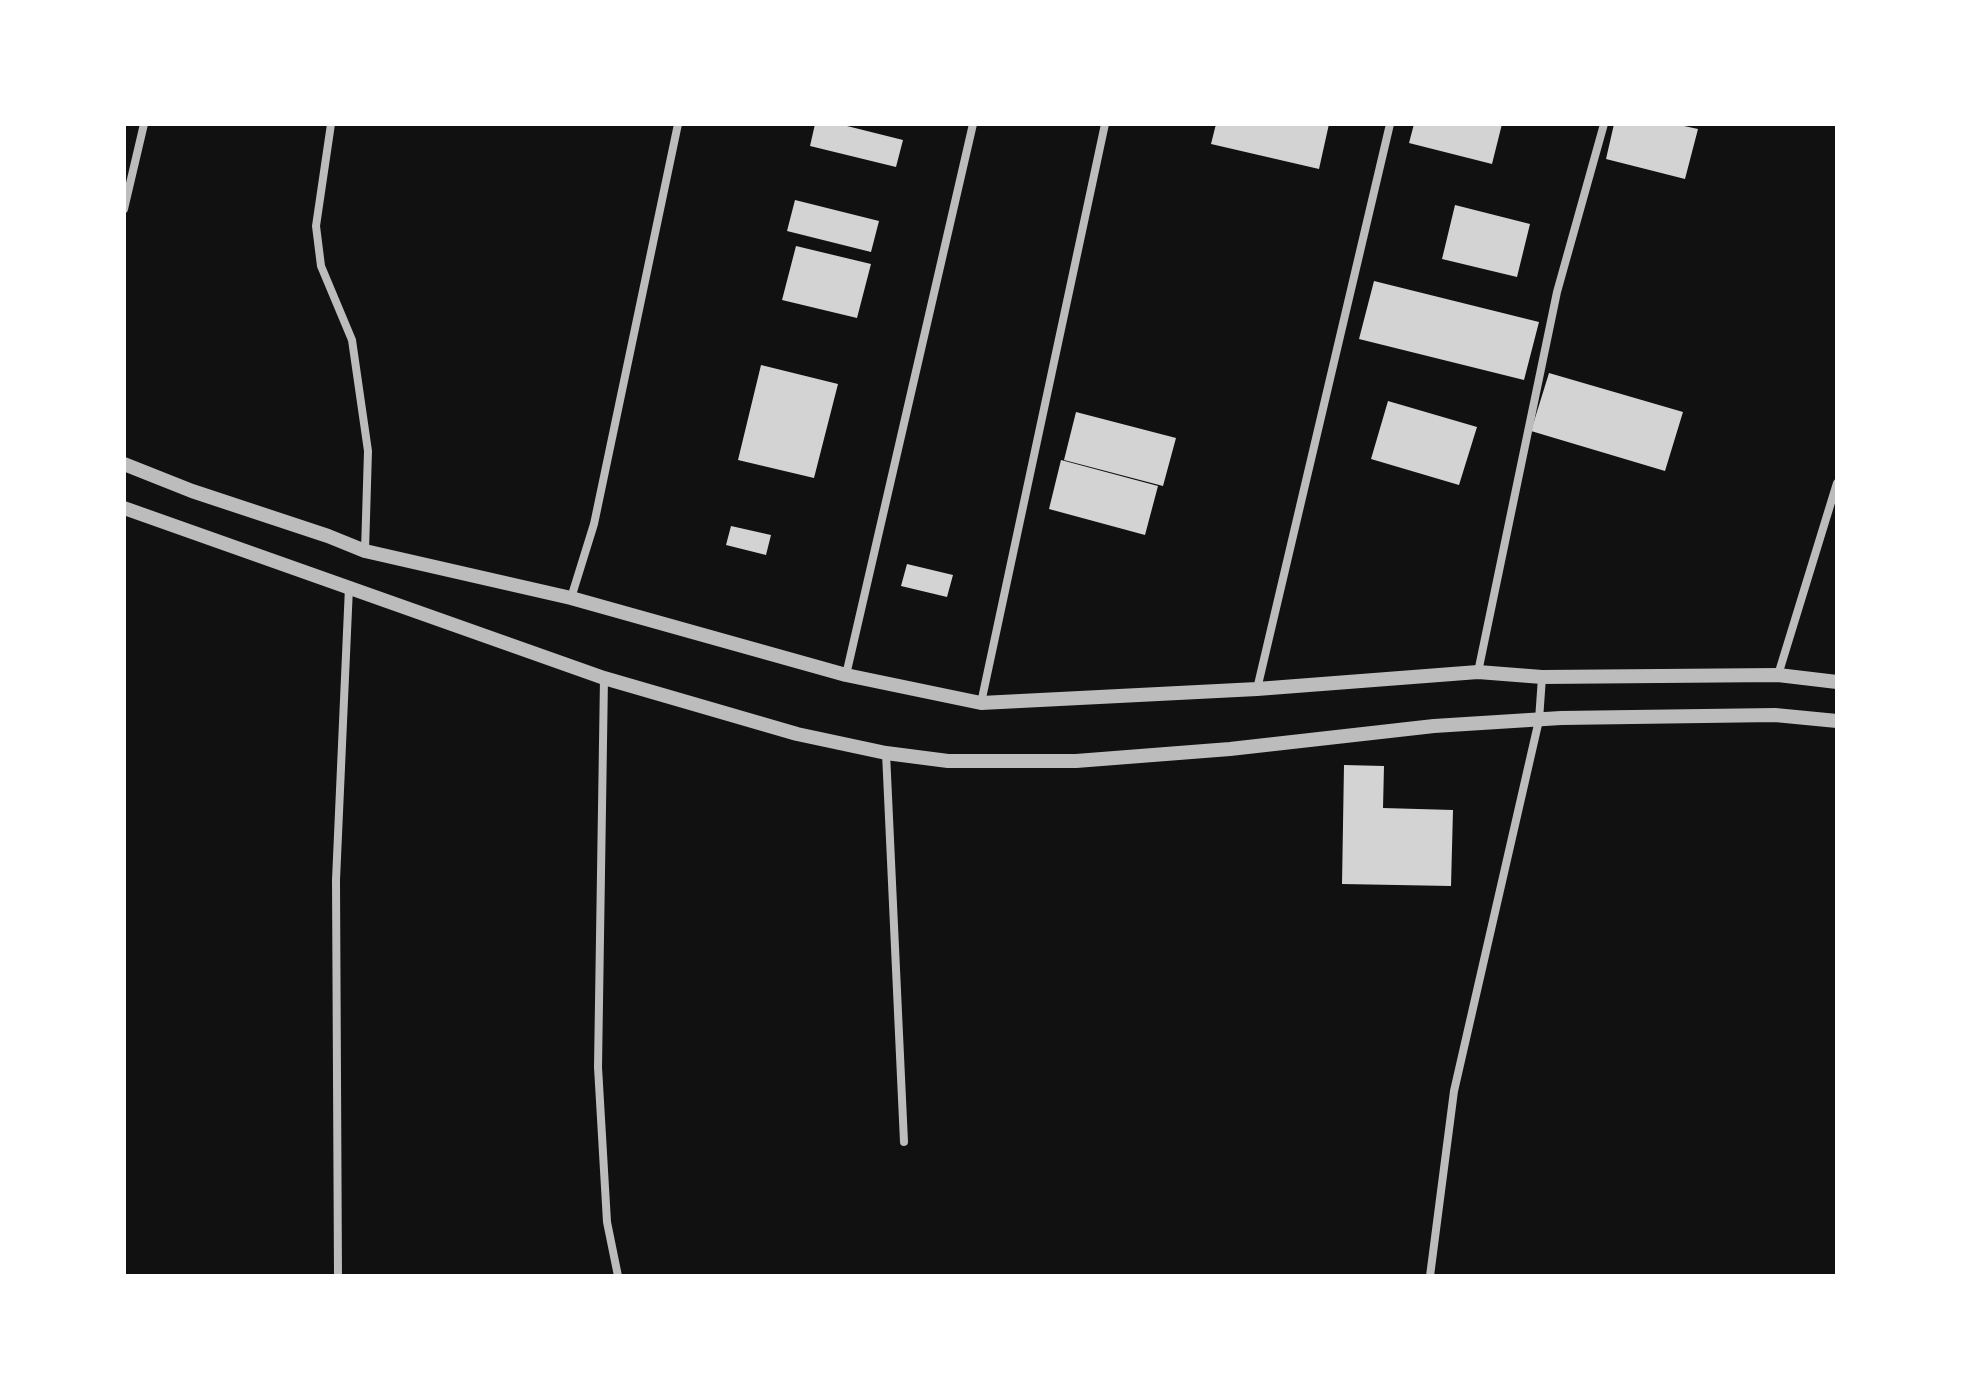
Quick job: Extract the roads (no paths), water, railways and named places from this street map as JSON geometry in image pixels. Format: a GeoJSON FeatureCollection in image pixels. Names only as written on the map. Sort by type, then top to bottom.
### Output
{"type":"FeatureCollection","features":[{"type":"Feature","properties":{"kind":"street"},"geometry":{"type":"LineString","coordinates":[[124,209],[144,124]]}},
{"type":"Feature","properties":{"kind":"street"},"geometry":{"type":"LineString","coordinates":[[331,124],[316,226],[321,266],[352,340],[368,451],[365,551]]}},
{"type":"Feature","properties":{"kind":"street"},"geometry":{"type":"LineString","coordinates":[[571,598],[594,524],[678,124]]}},
{"type":"Feature","properties":{"kind":"street"},"geometry":{"type":"LineString","coordinates":[[846,675],[973,124]]}},
{"type":"Feature","properties":{"kind":"street"},"geometry":{"type":"LineString","coordinates":[[981,703],[1105,124]]}},
{"type":"Feature","properties":{"kind":"street"},"geometry":{"type":"LineString","coordinates":[[1257,689],[1390,124]]}},
{"type":"Feature","properties":{"kind":"street"},"geometry":{"type":"LineString","coordinates":[[1478,672],[1557,292],[1604,124]]}},
{"type":"Feature","properties":{"kind":"street"},"geometry":{"type":"LineString","coordinates":[[124,464],[365,551],[571,598],[846,675],[981,703],[1257,689],[1478,672],[1542,677],[1778,675],[1837,682]]}},
{"type":"Feature","properties":{"kind":"street"},"geometry":{"type":"LineString","coordinates":[[1778,675],[1837,483]]}},
{"type":"Feature","properties":{"kind":"street"},"geometry":{"type":"LineString","coordinates":[[124,508],[604,678],[797,734],[886,753],[948,761],[1076,761],[1230,749],[1434,726],[1539,720],[1775,715],[1837,721]]}},
{"type":"Feature","properties":{"kind":"street"},"geometry":{"type":"LineString","coordinates":[[338,1276],[336,880],[349,587]]}},
{"type":"Feature","properties":{"kind":"street"},"geometry":{"type":"LineString","coordinates":[[1430,1276],[1454,1091],[1539,720],[1542,677]]}},
{"type":"Feature","properties":{"kind":"street"},"geometry":{"type":"LineString","coordinates":[[604,678],[598,1067],[607,1222],[618,1276]]}},
{"type":"Feature","properties":{"kind":"street"},"geometry":{"type":"LineString","coordinates":[[886,753],[904,1142]]}}]}
